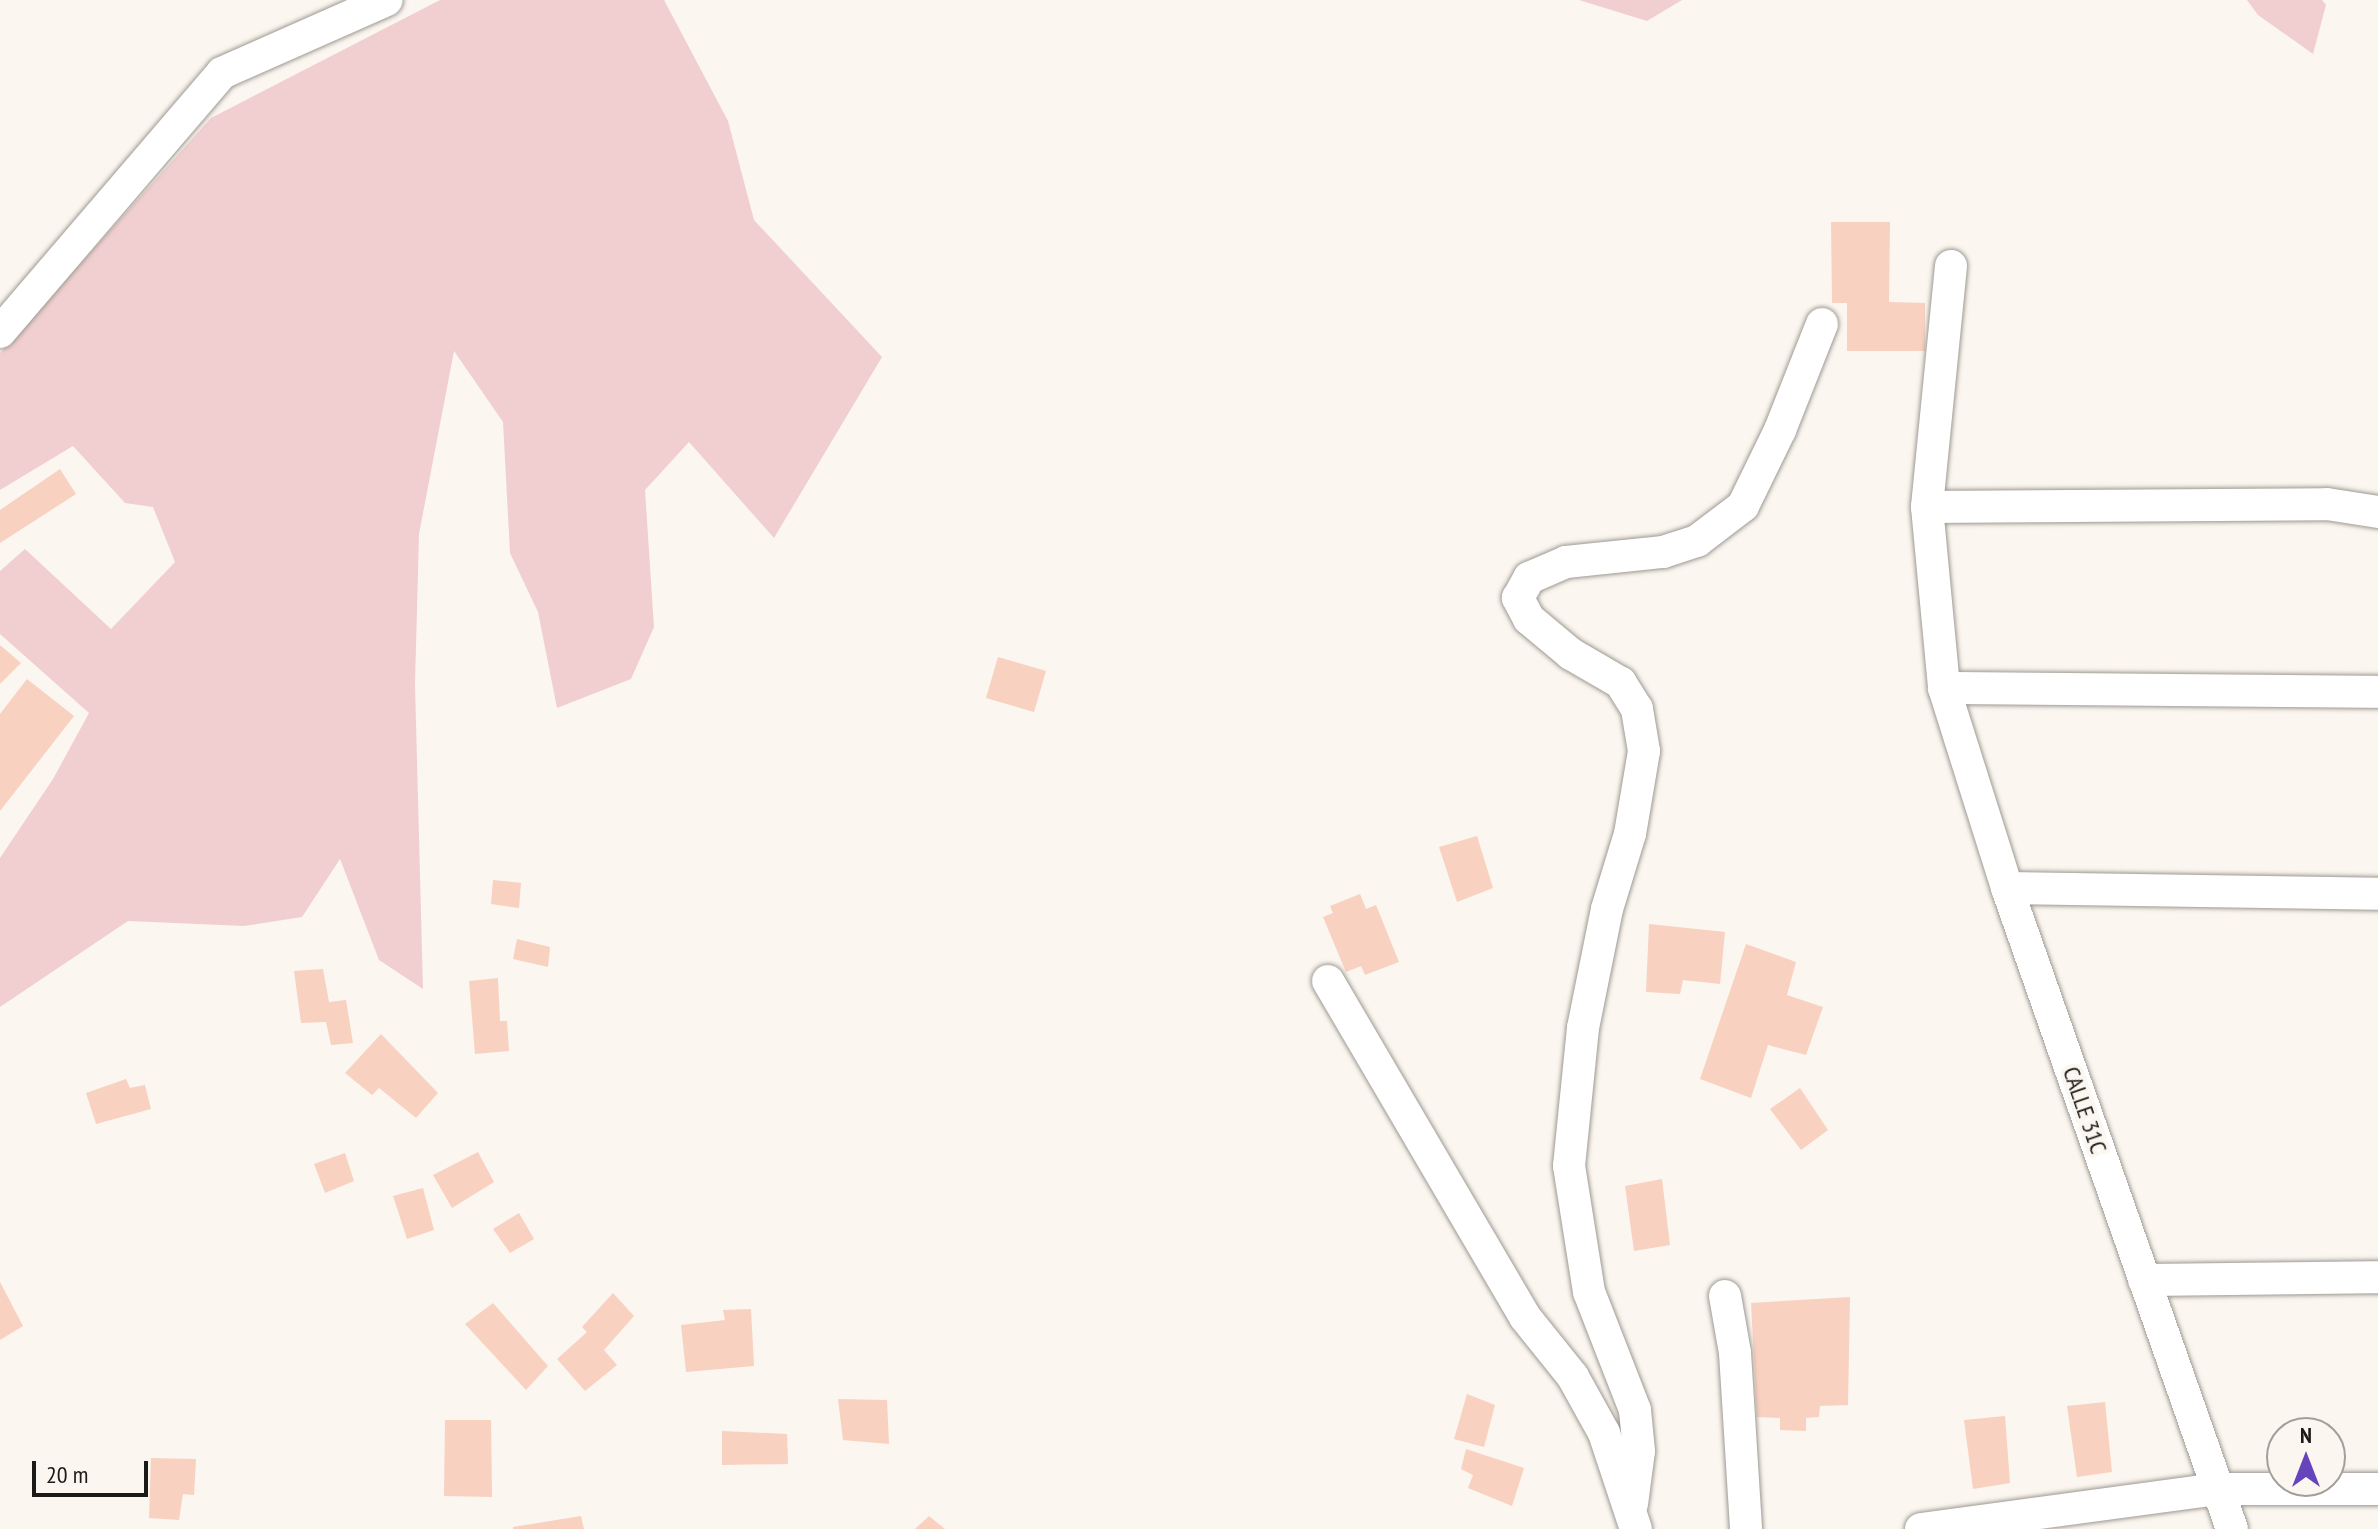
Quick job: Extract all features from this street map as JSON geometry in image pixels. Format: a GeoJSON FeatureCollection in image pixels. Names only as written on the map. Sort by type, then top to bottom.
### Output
{"type":"FeatureCollection","features":[{"type":"Feature","properties":{"kind":"street"},"geometry":{"type":"LineString","coordinates":[[0,332],[222,73],[387,0]]}},
{"type":"Feature","properties":{"kind":"street","name":"CALLE 31C"},"geometry":{"type":"LineString","coordinates":[[1951,266],[1927,507],[1944,688],[2007,888],[2232,1529]]}},
{"type":"Feature","properties":{"kind":"street"},"geometry":{"type":"LineString","coordinates":[[1634,1517],[1639,1451],[1635,1410],[1589,1292],[1569,1166],[1583,1028],[1607,909],[1630,834],[1644,751],[1637,709],[1621,683],[1539,627],[1518,598],[1529,578],[1566,562],[1663,552],[1697,541],[1743,506],[1822,324]]}},
{"type":"Feature","properties":{"kind":"street"},"geometry":{"type":"LineString","coordinates":[[1927,507],[2327,504],[2378,512]]}},
{"type":"Feature","properties":{"kind":"street"},"geometry":{"type":"LineString","coordinates":[[1944,688],[2378,692]]}},
{"type":"Feature","properties":{"kind":"street"},"geometry":{"type":"LineString","coordinates":[[2007,888],[2378,894]]}},
{"type":"Feature","properties":{"kind":"street"},"geometry":{"type":"LineString","coordinates":[[1328,981],[1525,1317],[1573,1377],[1604,1433],[1634,1517]]}},
{"type":"Feature","properties":{"kind":"street"},"geometry":{"type":"LineString","coordinates":[[2144,1280],[2378,1277]]}},
{"type":"Feature","properties":{"kind":"street"},"geometry":{"type":"LineString","coordinates":[[1725,1296],[1735,1353],[1746,1529]]}},
{"type":"Feature","properties":{"kind":"street"},"geometry":{"type":"LineString","coordinates":[[1921,1529],[2218,1489],[2378,1489]]}},
{"type":"Feature","properties":{"kind":"shaded area"},"geometry":{"type":"Polygon","coordinates":[[[440,0],[664,0],[728,121],[754,220],[882,357],[774,538],[689,442],[645,490],[654,627],[631,679],[557,708],[538,612],[510,553],[503,422],[454,351],[419,534],[415,684],[423,989],[379,960],[340,859],[302,917],[244,926],[128,921],[0,1007],[0,858],[53,779],[89,713],[0,634],[0,571],[25,549],[111,629],[175,562],[153,507],[125,503],[73,446],[0,490],[0,353],[211,118],[440,0]]]}},
{"type":"Feature","properties":{"kind":"shaded area"},"geometry":{"type":"Polygon","coordinates":[[[1579,0],[1682,0],[1647,21],[1579,0]]]}},
{"type":"Feature","properties":{"kind":"shaded area"},"geometry":{"type":"Polygon","coordinates":[[[2247,0],[2322,0],[2326,5],[2313,54],[2258,15],[2247,0]]]}},
{"type":"Feature","properties":{"kind":"building"},"geometry":{"type":"Polygon","coordinates":[[[1831,222],[1890,222],[1889,302],[1925,303],[1925,351],[1847,351],[1847,303],[1832,303],[1831,222]]]}},
{"type":"Feature","properties":{"kind":"building"},"geometry":{"type":"Polygon","coordinates":[[[60,469],[76,494],[0,543],[0,510],[60,469]]]}},
{"type":"Feature","properties":{"kind":"building"},"geometry":{"type":"Polygon","coordinates":[[[0,645],[21,663],[0,684],[0,645]]]}},
{"type":"Feature","properties":{"kind":"building"},"geometry":{"type":"Polygon","coordinates":[[[998,657],[1046,671],[1034,712],[986,698],[998,657]]]}},
{"type":"Feature","properties":{"kind":"building"},"geometry":{"type":"Polygon","coordinates":[[[27,679],[74,716],[0,811],[0,714],[27,679]]]}},
{"type":"Feature","properties":{"kind":"building"},"geometry":{"type":"Polygon","coordinates":[[[1477,836],[1493,888],[1457,902],[1439,847],[1477,836]]]}},
{"type":"Feature","properties":{"kind":"building"},"geometry":{"type":"Polygon","coordinates":[[[493,880],[521,883],[519,908],[491,904],[493,880]]]}},
{"type":"Feature","properties":{"kind":"building"},"geometry":{"type":"Polygon","coordinates":[[[1360,894],[1366,909],[1376,905],[1399,962],[1365,975],[1361,966],[1346,972],[1323,917],[1333,913],[1330,906],[1360,894]]]}},
{"type":"Feature","properties":{"kind":"building"},"geometry":{"type":"Polygon","coordinates":[[[1649,924],[1725,932],[1720,984],[1683,980],[1680,994],[1646,992],[1649,924]]]}},
{"type":"Feature","properties":{"kind":"building"},"geometry":{"type":"Polygon","coordinates":[[[517,939],[550,947],[548,967],[513,959],[517,939]]]}},
{"type":"Feature","properties":{"kind":"building"},"geometry":{"type":"Polygon","coordinates":[[[1746,944],[1796,962],[1787,995],[1823,1007],[1806,1055],[1768,1045],[1751,1098],[1700,1079],[1746,944]]]}},
{"type":"Feature","properties":{"kind":"building"},"geometry":{"type":"Polygon","coordinates":[[[323,969],[329,1002],[346,1000],[353,1043],[331,1045],[326,1022],[301,1023],[294,971],[323,969]]]}},
{"type":"Feature","properties":{"kind":"building"},"geometry":{"type":"Polygon","coordinates":[[[498,978],[500,1021],[507,1021],[509,1051],[475,1054],[469,981],[498,978]]]}},
{"type":"Feature","properties":{"kind":"building"},"geometry":{"type":"Polygon","coordinates":[[[381,1034],[438,1093],[416,1118],[379,1088],[372,1095],[345,1073],[381,1034]]]}},
{"type":"Feature","properties":{"kind":"building"},"geometry":{"type":"Polygon","coordinates":[[[126,1079],[130,1088],[145,1085],[151,1109],[96,1124],[86,1093],[126,1079]]]}},
{"type":"Feature","properties":{"kind":"building"},"geometry":{"type":"Polygon","coordinates":[[[1800,1088],[1828,1130],[1801,1150],[1770,1109],[1800,1088]]]}},
{"type":"Feature","properties":{"kind":"building"},"geometry":{"type":"Polygon","coordinates":[[[478,1152],[494,1182],[452,1208],[433,1175],[478,1152]]]}},
{"type":"Feature","properties":{"kind":"building"},"geometry":{"type":"Polygon","coordinates":[[[345,1153],[354,1181],[325,1193],[314,1164],[345,1153]]]}},
{"type":"Feature","properties":{"kind":"building"},"geometry":{"type":"Polygon","coordinates":[[[1662,1179],[1670,1245],[1634,1251],[1625,1186],[1662,1179]]]}},
{"type":"Feature","properties":{"kind":"building"},"geometry":{"type":"Polygon","coordinates":[[[423,1188],[434,1230],[407,1239],[393,1196],[423,1188]]]}},
{"type":"Feature","properties":{"kind":"building"},"geometry":{"type":"Polygon","coordinates":[[[519,1213],[534,1239],[510,1253],[493,1229],[519,1213]]]}},
{"type":"Feature","properties":{"kind":"building"},"geometry":{"type":"Polygon","coordinates":[[[0,1282],[23,1326],[0,1340],[0,1282]]]}},
{"type":"Feature","properties":{"kind":"building"},"geometry":{"type":"Polygon","coordinates":[[[613,1293],[634,1316],[604,1350],[617,1365],[585,1391],[557,1359],[587,1332],[582,1327],[613,1293]]]}},
{"type":"Feature","properties":{"kind":"building"},"geometry":{"type":"Polygon","coordinates":[[[1850,1297],[1848,1405],[1820,1406],[1819,1417],[1806,1418],[1806,1431],[1780,1430],[1780,1418],[1757,1417],[1751,1303],[1850,1297]]]}},
{"type":"Feature","properties":{"kind":"building"},"geometry":{"type":"Polygon","coordinates":[[[493,1303],[548,1366],[526,1390],[465,1324],[493,1303]]]}},
{"type":"Feature","properties":{"kind":"building"},"geometry":{"type":"Polygon","coordinates":[[[751,1309],[754,1366],[686,1372],[681,1325],[725,1320],[723,1310],[751,1309]]]}},
{"type":"Feature","properties":{"kind":"building"},"geometry":{"type":"Polygon","coordinates":[[[1467,1394],[1495,1405],[1484,1447],[1454,1439],[1467,1394]]]}},
{"type":"Feature","properties":{"kind":"building"},"geometry":{"type":"Polygon","coordinates":[[[838,1399],[887,1400],[889,1444],[843,1440],[838,1399]]]}},
{"type":"Feature","properties":{"kind":"building"},"geometry":{"type":"Polygon","coordinates":[[[2105,1402],[2112,1472],[2077,1477],[2067,1406],[2105,1402]]]}},
{"type":"Feature","properties":{"kind":"building"},"geometry":{"type":"Polygon","coordinates":[[[2005,1416],[2010,1483],[1973,1489],[1964,1420],[2005,1416]]]}},
{"type":"Feature","properties":{"kind":"building"},"geometry":{"type":"Polygon","coordinates":[[[445,1420],[491,1420],[492,1497],[444,1496],[445,1420]]]}},
{"type":"Feature","properties":{"kind":"building"},"geometry":{"type":"Polygon","coordinates":[[[722,1431],[787,1434],[788,1464],[722,1465],[722,1431]]]}},
{"type":"Feature","properties":{"kind":"building"},"geometry":{"type":"Polygon","coordinates":[[[1466,1449],[1524,1468],[1512,1506],[1468,1488],[1473,1475],[1461,1469],[1466,1449]]]}},
{"type":"Feature","properties":{"kind":"building"},"geometry":{"type":"Polygon","coordinates":[[[151,1458],[196,1459],[194,1495],[183,1494],[179,1520],[149,1518],[151,1458]]]}},
{"type":"Feature","properties":{"kind":"building"},"geometry":{"type":"Polygon","coordinates":[[[581,1516],[584,1529],[513,1529],[513,1527],[581,1516]]]}},
{"type":"Feature","properties":{"kind":"building"},"geometry":{"type":"Polygon","coordinates":[[[929,1516],[945,1529],[915,1529],[929,1516]]]}}]}
